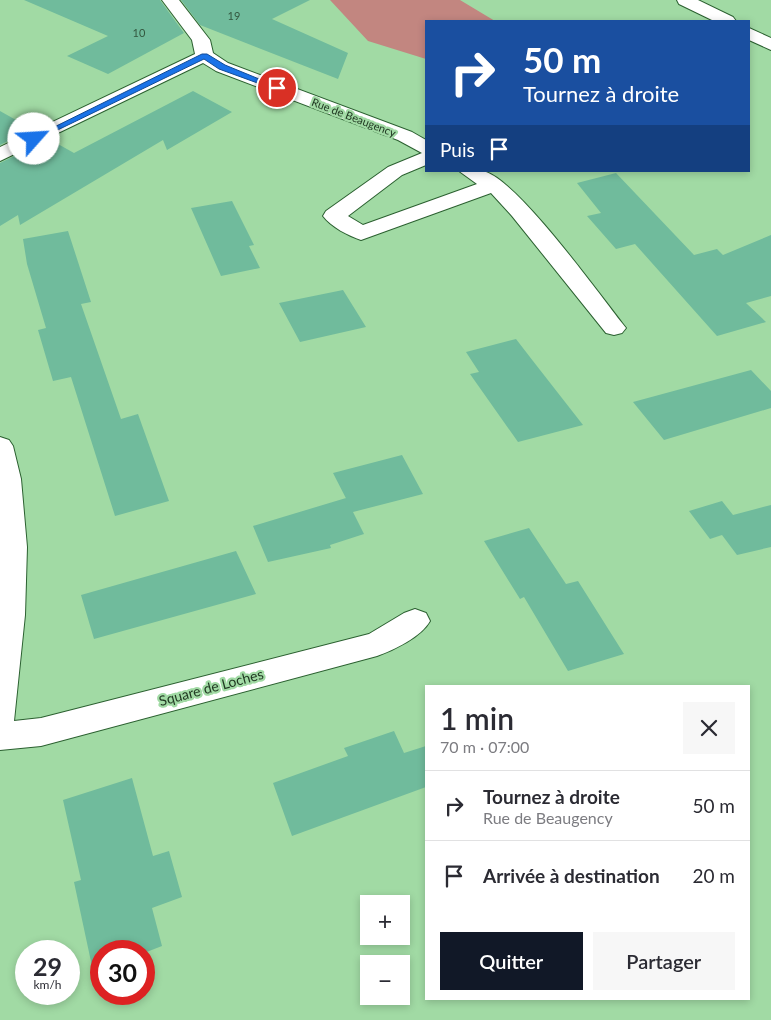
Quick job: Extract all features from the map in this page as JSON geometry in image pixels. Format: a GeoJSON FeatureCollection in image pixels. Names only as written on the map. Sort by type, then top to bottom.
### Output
{"type":"FeatureCollection","features":[{"type":"Feature","properties":{"kind":"street"},"geometry":{"type":"LineString","coordinates":[[0,155],[204,56],[201,40],[170,0]]}},
{"type":"Feature","properties":{"kind":"street"},"geometry":{"type":"LineString","coordinates":[[685,0],[725,20]]}},
{"type":"Feature","properties":{"kind":"street"},"geometry":{"type":"LineString","coordinates":[[750,34],[771,45]]}},
{"type":"Feature","properties":{"kind":"street","name":"Rue de Beaugency"},"geometry":{"type":"LineString","coordinates":[[204,56],[222,67],[405,136],[425,147]]}},
{"type":"Feature","properties":{"kind":"street"},"geometry":{"type":"LineString","coordinates":[[425,158],[395,171],[334,216],[361,233],[494,185]]}},
{"type":"Feature","properties":{"kind":"street"},"geometry":{"type":"LineString","coordinates":[[471,172],[494,185],[520,211],[614,328]]}},
{"type":"Feature","properties":{"kind":"street"},"geometry":{"type":"LineString","coordinates":[[0,446],[6,466],[12,535],[11,591],[0,717]]}},
{"type":"Feature","properties":{"kind":"street","name":"Square de Loches"},"geometry":{"type":"LineString","coordinates":[[0,736],[41,732],[377,644],[415,620]]}},
{"type":"Feature","properties":{"kind":"shaded area"},"geometry":{"type":"Polygon","coordinates":[[[330,0],[460,0],[493,20],[425,20],[425,59],[368,41],[330,0]]]}},
{"type":"Feature","properties":{"kind":"building"},"geometry":{"type":"Polygon","coordinates":[[[24,0],[160,0],[184,33],[108,74],[67,56],[108,36],[24,0]]]}},
{"type":"Feature","properties":{"kind":"building"},"geometry":{"type":"Polygon","coordinates":[[[181,0],[310,0],[272,19],[348,53],[338,79],[200,25],[181,0]]]}},
{"type":"Feature","properties":{"kind":"building"},"geometry":{"type":"Polygon","coordinates":[[[193,91],[232,112],[167,150],[163,140],[20,225],[18,215],[0,226],[0,163],[49,139],[74,153],[193,91]]]}},
{"type":"Feature","properties":{"kind":"building"},"geometry":{"type":"Polygon","coordinates":[[[0,111],[32,129],[0,145],[0,111]]]}},
{"type":"Feature","properties":{"kind":"building"},"geometry":{"type":"Polygon","coordinates":[[[616,173],[694,255],[717,249],[723,255],[771,235],[771,296],[746,303],[766,322],[717,336],[635,244],[616,249],[587,216],[601,213],[577,183],[616,173]]]}},
{"type":"Feature","properties":{"kind":"building"},"geometry":{"type":"Polygon","coordinates":[[[232,201],[254,245],[249,246],[260,268],[221,276],[191,208],[232,201]]]}},
{"type":"Feature","properties":{"kind":"building"},"geometry":{"type":"Polygon","coordinates":[[[68,231],[91,302],[81,304],[121,419],[138,414],[169,501],[115,516],[71,377],[53,381],[38,330],[46,328],[27,264],[23,239],[68,231]]]}},
{"type":"Feature","properties":{"kind":"building"},"geometry":{"type":"Polygon","coordinates":[[[343,290],[366,327],[300,342],[279,303],[343,290]]]}},
{"type":"Feature","properties":{"kind":"building"},"geometry":{"type":"Polygon","coordinates":[[[516,339],[583,425],[518,442],[470,374],[479,372],[466,352],[516,339]]]}},
{"type":"Feature","properties":{"kind":"building"},"geometry":{"type":"Polygon","coordinates":[[[751,370],[771,391],[771,408],[664,440],[633,402],[751,370]]]}},
{"type":"Feature","properties":{"kind":"building"},"geometry":{"type":"Polygon","coordinates":[[[402,455],[423,494],[353,512],[333,473],[402,455]]]}},
{"type":"Feature","properties":{"kind":"building"},"geometry":{"type":"Polygon","coordinates":[[[346,498],[364,534],[330,545],[331,548],[268,562],[253,526],[346,498]]]}},
{"type":"Feature","properties":{"kind":"building"},"geometry":{"type":"Polygon","coordinates":[[[722,501],[733,515],[771,505],[771,547],[737,555],[722,535],[710,539],[689,511],[722,501]]]}},
{"type":"Feature","properties":{"kind":"building"},"geometry":{"type":"Polygon","coordinates":[[[529,528],[566,584],[578,581],[624,654],[568,671],[524,597],[520,599],[484,541],[529,528]]]}},
{"type":"Feature","properties":{"kind":"building"},"geometry":{"type":"Polygon","coordinates":[[[236,551],[256,594],[94,639],[81,595],[236,551]]]}},
{"type":"Feature","properties":{"kind":"building"},"geometry":{"type":"Polygon","coordinates":[[[394,731],[404,753],[425,746],[425,787],[292,836],[273,783],[348,756],[344,748],[394,731]]]}},
{"type":"Feature","properties":{"kind":"building"},"geometry":{"type":"Polygon","coordinates":[[[132,778],[153,856],[169,851],[182,897],[152,908],[162,946],[155,949],[155,940],[90,940],[90,957],[74,882],[81,880],[63,800],[132,778]]]}},
{"type":"Feature","properties":{"kind":"route"},"geometry":{"type":"LineString","coordinates":[[34,139],[204,56],[222,67],[277,88]]}}]}
